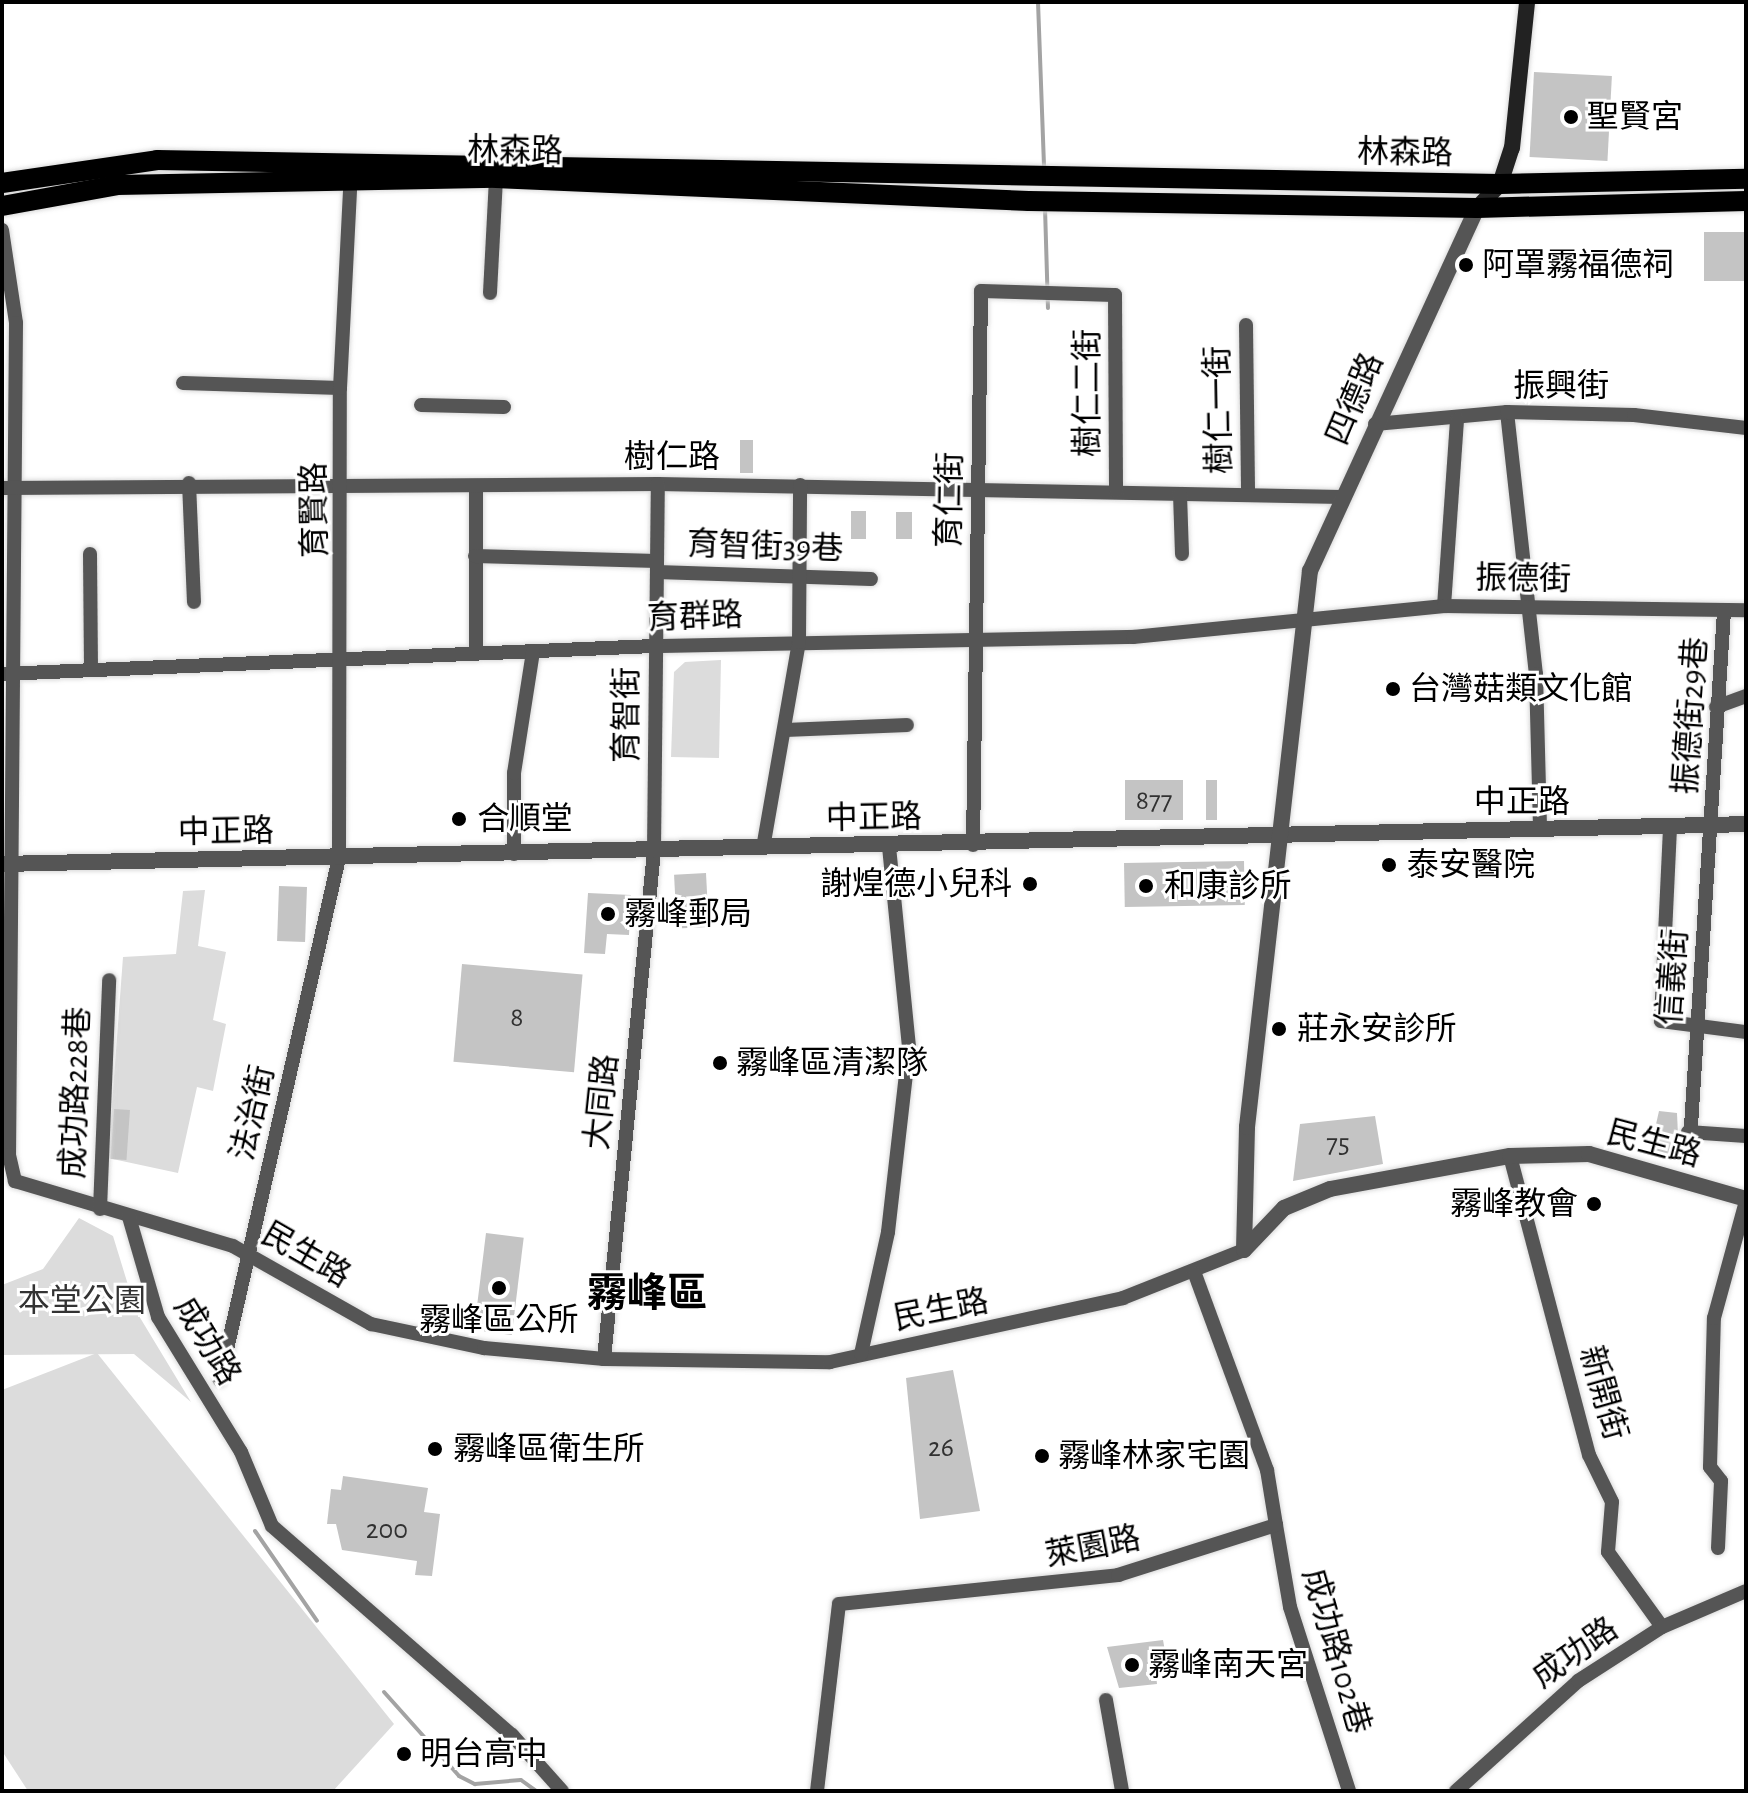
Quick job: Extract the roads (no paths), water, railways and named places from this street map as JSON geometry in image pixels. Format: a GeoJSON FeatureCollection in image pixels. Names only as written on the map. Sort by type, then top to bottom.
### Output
{"type":"FeatureCollection","features":[{"type":"Feature","properties":{"kind":"main road"},"geometry":{"type":"LineString","coordinates":[[1500,184],[1521,97],[1527,2]]}},
{"type":"Feature","properties":{"kind":"main road","name":"林森路"},"geometry":{"type":"LineString","coordinates":[[2,183],[157,160],[353,161],[1027,177],[1500,184],[1746,179]]}},
{"type":"Feature","properties":{"kind":"main road","name":"林森路"},"geometry":{"type":"LineString","coordinates":[[2,206],[117,185],[350,185],[496,178],[1029,201],[1477,208],[1746,201]]}},
{"type":"Feature","properties":{"kind":"main road","name":"四德路"},"geometry":{"type":"LineString","coordinates":[[1477,208],[1500,184]]}},
{"type":"Feature","properties":{"kind":"street","name":"育賢路"},"geometry":{"type":"LineString","coordinates":[[339,858],[345,660],[340,388],[353,161]]}},
{"type":"Feature","properties":{"kind":"street"},"geometry":{"type":"LineString","coordinates":[[490,293],[496,178]]}},
{"type":"Feature","properties":{"kind":"street","name":"四德路"},"geometry":{"type":"LineString","coordinates":[[1276,835],[1300,620],[1310,571],[1477,208]]}},
{"type":"Feature","properties":{"kind":"street"},"geometry":{"type":"LineString","coordinates":[[2,230],[9,324],[9,1155],[15,1181],[129,1217]]}},
{"type":"Feature","properties":{"kind":"street","name":"育仁街"},"geometry":{"type":"LineString","coordinates":[[973,845],[981,291],[1115,295]]}},
{"type":"Feature","properties":{"kind":"street","name":"樹仁二街"},"geometry":{"type":"LineString","coordinates":[[1115,295],[1116,491]]}},
{"type":"Feature","properties":{"kind":"street","name":"樹仁一街"},"geometry":{"type":"LineString","coordinates":[[1246,325],[1248,494]]}},
{"type":"Feature","properties":{"kind":"street"},"geometry":{"type":"LineString","coordinates":[[183,383],[340,388]]}},
{"type":"Feature","properties":{"kind":"street"},"geometry":{"type":"LineString","coordinates":[[421,405],[504,407]]}},
{"type":"Feature","properties":{"kind":"street"},"geometry":{"type":"LineString","coordinates":[[1507,412],[1529,604],[1540,829]]}},
{"type":"Feature","properties":{"kind":"street","name":"振興街"},"geometry":{"type":"LineString","coordinates":[[1375,424],[1457,420],[1507,412],[1634,415],[1745,426]]}},
{"type":"Feature","properties":{"kind":"street"},"geometry":{"type":"LineString","coordinates":[[1444,606],[1457,420]]}},
{"type":"Feature","properties":{"kind":"street"},"geometry":{"type":"LineString","coordinates":[[189,483],[194,602]]}},
{"type":"Feature","properties":{"kind":"street","name":"樹仁路"},"geometry":{"type":"LineString","coordinates":[[10,488],[189,483],[476,487],[658,484],[1342,497]]}},
{"type":"Feature","properties":{"kind":"street","name":"育智街"},"geometry":{"type":"LineString","coordinates":[[654,851],[658,484]]}},
{"type":"Feature","properties":{"kind":"street"},"geometry":{"type":"LineString","coordinates":[[763,848],[799,642],[800,485]]}},
{"type":"Feature","properties":{"kind":"street"},"geometry":{"type":"LineString","coordinates":[[476,487],[476,653]]}},
{"type":"Feature","properties":{"kind":"street"},"geometry":{"type":"LineString","coordinates":[[1180,494],[1182,554]]}},
{"type":"Feature","properties":{"kind":"street"},"geometry":{"type":"LineString","coordinates":[[90,554],[91,670]]}},
{"type":"Feature","properties":{"kind":"street","name":"育智街39巷"},"geometry":{"type":"LineString","coordinates":[[475,556],[871,579]]}},
{"type":"Feature","properties":{"kind":"street","name":"振德街"},"geometry":{"type":"LineString","coordinates":[[1300,620],[1444,606],[1529,604],[1746,610]]}},
{"type":"Feature","properties":{"kind":"street","name":"振德街29巷"},"geometry":{"type":"LineString","coordinates":[[1711,825],[1724,611]]}},
{"type":"Feature","properties":{"kind":"street","name":"育群路"},"geometry":{"type":"LineString","coordinates":[[8,674],[655,646],[1133,637],[1300,620]]}},
{"type":"Feature","properties":{"kind":"street"},"geometry":{"type":"LineString","coordinates":[[514,854],[514,773],[533,651]]}},
{"type":"Feature","properties":{"kind":"street"},"geometry":{"type":"LineString","coordinates":[[1716,707],[1746,696]]}},
{"type":"Feature","properties":{"kind":"street"},"geometry":{"type":"LineString","coordinates":[[786,730],[907,725]]}},
{"type":"Feature","properties":{"kind":"street","name":"中正路"},"geometry":{"type":"LineString","coordinates":[[8,864],[973,845],[1746,824]]}},
{"type":"Feature","properties":{"kind":"street","name":"信義街"},"geometry":{"type":"LineString","coordinates":[[1689,1157],[1688,1132],[1711,825]]}},
{"type":"Feature","properties":{"kind":"street"},"geometry":{"type":"LineString","coordinates":[[1670,828],[1661,1021],[1746,1032]]}},
{"type":"Feature","properties":{"kind":"street"},"geometry":{"type":"LineString","coordinates":[[1244,1250],[1247,1127],[1276,835]]}},
{"type":"Feature","properties":{"kind":"street"},"geometry":{"type":"LineString","coordinates":[[861,1354],[888,1232],[909,1047],[889,846]]}},
{"type":"Feature","properties":{"kind":"street","name":"大同路"},"geometry":{"type":"LineString","coordinates":[[604,1359],[654,851]]}},
{"type":"Feature","properties":{"kind":"street","name":"法治街"},"geometry":{"type":"LineString","coordinates":[[220,1380],[339,858]]}},
{"type":"Feature","properties":{"kind":"street","name":"成功路228巷"},"geometry":{"type":"LineString","coordinates":[[100,1209],[109,980]]}},
{"type":"Feature","properties":{"kind":"street"},"geometry":{"type":"LineString","coordinates":[[1688,1132],[1746,1136]]}},
{"type":"Feature","properties":{"kind":"street","name":"民生路"},"geometry":{"type":"LineString","coordinates":[[129,1217],[247,1253],[371,1324],[484,1348],[604,1359],[830,1362],[1039,1320],[1195,1274],[1244,1250],[1284,1208],[1330,1189],[1510,1156],[1601,1156],[1746,1200]]}},
{"type":"Feature","properties":{"kind":"street","name":"新開街"},"geometry":{"type":"LineString","coordinates":[[1510,1156],[1589,1455],[1612,1502],[1615,1536],[1608,1552],[1662,1627]]}},
{"type":"Feature","properties":{"kind":"street"},"geometry":{"type":"LineString","coordinates":[[1718,1548],[1721,1481],[1710,1467],[1714,1318],[1746,1200]]}},
{"type":"Feature","properties":{"kind":"street","name":"成功路"},"geometry":{"type":"LineString","coordinates":[[129,1217],[158,1317],[241,1452],[272,1526],[512,1735],[562,1791]]}},
{"type":"Feature","properties":{"kind":"street"},"geometry":{"type":"LineString","coordinates":[[1195,1274],[1267,1470],[1276,1525]]}},
{"type":"Feature","properties":{"kind":"street","name":"萊園路"},"geometry":{"type":"LineString","coordinates":[[817,1791],[839,1604],[1118,1575],[1276,1525]]}},
{"type":"Feature","properties":{"kind":"street","name":"成功路102巷"},"geometry":{"type":"LineString","coordinates":[[1276,1525],[1290,1607],[1349,1791]]}},
{"type":"Feature","properties":{"kind":"street","name":"成功路"},"geometry":{"type":"LineString","coordinates":[[1456,1791],[1578,1681],[1662,1627],[1746,1591]]}},
{"type":"Feature","properties":{"kind":"street"},"geometry":{"type":"LineString","coordinates":[[1106,1700],[1122,1791]]}},
{"type":"Feature","properties":{"kind":"waterway"},"geometry":{"type":"LineString","coordinates":[[1038,2],[1044,168]]}},
{"type":"Feature","properties":{"kind":"waterway"},"geometry":{"type":"LineString","coordinates":[[1045,208],[1048,308]]}},
{"type":"Feature","properties":{"kind":"waterway"},"geometry":{"type":"LineString","coordinates":[[255,1531],[317,1621]]}},
{"type":"Feature","properties":{"kind":"waterway"},"geometry":{"type":"LineString","coordinates":[[384,1692],[459,1776],[475,1784],[521,1780],[536,1791]]}},
{"type":"Feature","properties":{"kind":"place","name":"聖賢宮"},"geometry":{"type":"Point","coordinates":[1571,117]}},
{"type":"Feature","properties":{"kind":"place","name":"阿罩霧福德祠"},"geometry":{"type":"Point","coordinates":[1466,265]}},
{"type":"Feature","properties":{"kind":"place","name":"台灣菇類文化館"},"geometry":{"type":"Point","coordinates":[1393,689]}},
{"type":"Feature","properties":{"kind":"place","name":"合順堂"},"geometry":{"type":"Point","coordinates":[459,819]}},
{"type":"Feature","properties":{"kind":"place","name":"泰安醫院"},"geometry":{"type":"Point","coordinates":[1389,865]}},
{"type":"Feature","properties":{"kind":"place","name":"謝煌德小兒科"},"geometry":{"type":"Point","coordinates":[1030,884]}},
{"type":"Feature","properties":{"kind":"place","name":"和康診所"},"geometry":{"type":"Point","coordinates":[1146,886]}},
{"type":"Feature","properties":{"kind":"place","name":"霧峰郵局"},"geometry":{"type":"Point","coordinates":[608,914]}},
{"type":"Feature","properties":{"kind":"place","name":"莊永安診所"},"geometry":{"type":"Point","coordinates":[1279,1029]}},
{"type":"Feature","properties":{"kind":"place","name":"霧峰區清潔隊"},"geometry":{"type":"Point","coordinates":[720,1063]}},
{"type":"Feature","properties":{"kind":"place","name":"霧峰教會"},"geometry":{"type":"Point","coordinates":[1594,1204]}},
{"type":"Feature","properties":{"kind":"place","name":"霧峰區公所"},"geometry":{"type":"Point","coordinates":[499,1288]}},
{"type":"Feature","properties":{"kind":"place","name":"霧峰區衛生所"},"geometry":{"type":"Point","coordinates":[435,1449]}},
{"type":"Feature","properties":{"kind":"place","name":"霧峰林家宅園"},"geometry":{"type":"Point","coordinates":[1042,1456]}},
{"type":"Feature","properties":{"kind":"place","name":"霧峰南天宮"},"geometry":{"type":"Point","coordinates":[1132,1665]}},
{"type":"Feature","properties":{"kind":"place","name":"明台高中"},"geometry":{"type":"Point","coordinates":[404,1754]}},
{"type":"Feature","properties":{"kind":"district","name":"霧峰區"},"geometry":{"type":"Point","coordinates":[647,1294]}},
{"type":"Feature","properties":{"kind":"park label","name":"本堂公園"},"geometry":{"type":"Point","coordinates":[82,1301]}}]}
